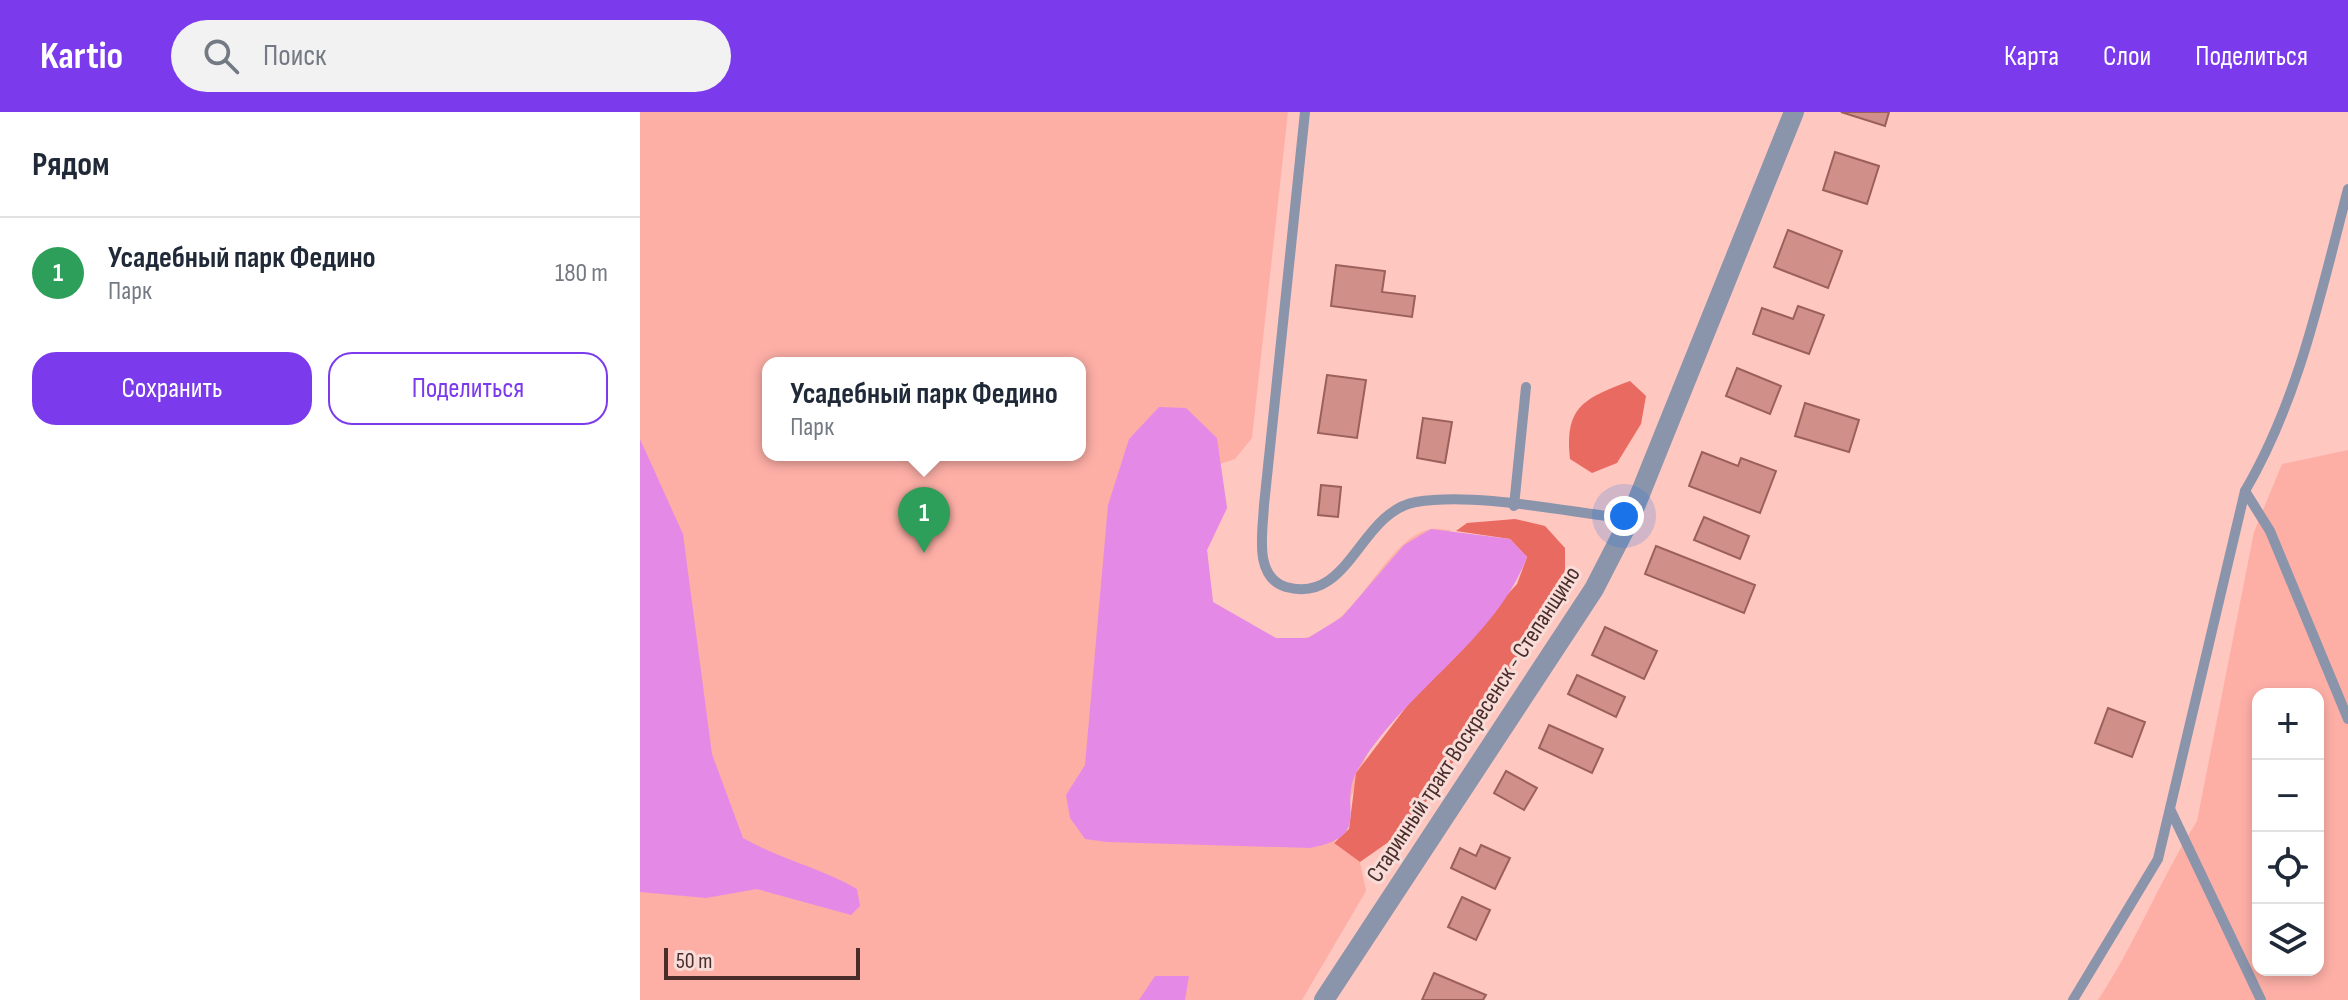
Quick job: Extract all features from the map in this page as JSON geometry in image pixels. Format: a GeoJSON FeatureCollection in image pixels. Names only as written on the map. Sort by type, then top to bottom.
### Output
{"type":"FeatureCollection","features":[{"type":"Feature","properties":{"kind":"street","name":"Старинный тракт Воскресенск - Степанщино"},"geometry":{"type":"LineString","coordinates":[[1324,1000],[1594,589],[1630,519],[1794,112]]}},
{"type":"Feature","properties":{"kind":"lane"},"geometry":{"type":"LineString","coordinates":[[1305,112],[1264,505],[1262,557],[1272,578],[1284,587],[1310,590],[1329,584],[1377,526],[1393,511],[1415,502],[1468,501],[1630,519]]}},
{"type":"Feature","properties":{"kind":"lane"},"geometry":{"type":"LineString","coordinates":[[2073,1000],[2158,859],[2245,491],[2270,448],[2298,367],[2348,189]]}},
{"type":"Feature","properties":{"kind":"lane"},"geometry":{"type":"LineString","coordinates":[[1514,506],[1526,387]]}},
{"type":"Feature","properties":{"kind":"lane"},"geometry":{"type":"LineString","coordinates":[[2245,491],[2270,531],[2348,719]]}},
{"type":"Feature","properties":{"kind":"lane"},"geometry":{"type":"LineString","coordinates":[[2170,809],[2261,1000]]}},
{"type":"Feature","properties":{"kind":"shaded area"},"geometry":{"type":"Polygon","coordinates":[[[640,112],[1288,112],[1252,438],[1235,459],[1220,464],[1227,508],[1207,550],[1213,602],[1270,636],[1303,638],[1325,629],[1345,613],[1395,552],[1412,537],[1431,529],[1450,530],[1334,843],[1360,862],[1366,891],[1302,1000],[640,1000],[640,112]]]}},
{"type":"Feature","properties":{"kind":"shaded area"},"geometry":{"type":"Polygon","coordinates":[[[1630,381],[1646,396],[1641,424],[1617,463],[1592,473],[1570,459],[1569,441],[1574,416],[1590,399],[1630,381]]]}},
{"type":"Feature","properties":{"kind":"shaded area"},"geometry":{"type":"Polygon","coordinates":[[[1159,407],[1186,408],[1217,438],[1227,508],[1207,550],[1213,602],[1276,638],[1308,638],[1342,617],[1404,545],[1431,529],[1510,539],[1527,557],[1493,615],[1376,743],[1352,784],[1348,828],[1330,843],[1310,848],[1107,842],[1085,839],[1070,818],[1066,795],[1085,765],[1108,505],[1129,439],[1159,407]]]}},
{"type":"Feature","properties":{"kind":"shaded area"},"geometry":{"type":"Polygon","coordinates":[[[640,439],[683,534],[712,754],[743,838],[857,889],[860,906],[851,915],[757,889],[706,898],[640,892],[640,439]]]}},
{"type":"Feature","properties":{"kind":"shaded area"},"geometry":{"type":"Polygon","coordinates":[[[2348,450],[2348,1000],[2098,1000],[2197,821],[2254,532],[2282,464],[2348,450]]]}},
{"type":"Feature","properties":{"kind":"shaded area"},"geometry":{"type":"Polygon","coordinates":[[[1515,519],[1545,526],[1565,548],[1565,574],[1474,732],[1407,829],[1360,862],[1334,843],[1349,829],[1356,773],[1413,698],[1517,584],[1527,557],[1510,539],[1456,531],[1467,523],[1515,519]]]}},
{"type":"Feature","properties":{"kind":"shaded area"},"geometry":{"type":"Polygon","coordinates":[[[1155,976],[1189,976],[1185,1000],[1139,1000],[1155,976]]]}},
{"type":"Feature","properties":{"kind":"building"},"geometry":{"type":"Polygon","coordinates":[[[1841,112],[1889,112],[1885,126],[1841,112]]]}},
{"type":"Feature","properties":{"kind":"building"},"geometry":{"type":"Polygon","coordinates":[[[1835,152],[1879,166],[1867,204],[1823,190],[1835,152]]]}},
{"type":"Feature","properties":{"kind":"building"},"geometry":{"type":"Polygon","coordinates":[[[1788,230],[1842,251],[1828,288],[1774,267],[1788,230]]]}},
{"type":"Feature","properties":{"kind":"building"},"geometry":{"type":"Polygon","coordinates":[[[1336,265],[1385,271],[1382,292],[1415,296],[1412,317],[1331,306],[1336,265]]]}},
{"type":"Feature","properties":{"kind":"building"},"geometry":{"type":"Polygon","coordinates":[[[1798,306],[1824,315],[1809,354],[1753,334],[1762,308],[1793,319],[1798,306]]]}},
{"type":"Feature","properties":{"kind":"building"},"geometry":{"type":"Polygon","coordinates":[[[1737,368],[1781,386],[1770,414],[1726,396],[1737,368]]]}},
{"type":"Feature","properties":{"kind":"building"},"geometry":{"type":"Polygon","coordinates":[[[1327,375],[1366,380],[1357,438],[1318,433],[1327,375]]]}},
{"type":"Feature","properties":{"kind":"building"},"geometry":{"type":"Polygon","coordinates":[[[1805,403],[1859,420],[1849,452],[1795,436],[1805,403]]]}},
{"type":"Feature","properties":{"kind":"building"},"geometry":{"type":"Polygon","coordinates":[[[1423,418],[1452,422],[1445,463],[1417,458],[1423,418]]]}},
{"type":"Feature","properties":{"kind":"building"},"geometry":{"type":"Polygon","coordinates":[[[1702,452],[1738,466],[1741,458],[1776,471],[1760,513],[1689,486],[1702,452]]]}},
{"type":"Feature","properties":{"kind":"building"},"geometry":{"type":"Polygon","coordinates":[[[1321,485],[1341,487],[1338,517],[1318,515],[1321,485]]]}},
{"type":"Feature","properties":{"kind":"building"},"geometry":{"type":"Polygon","coordinates":[[[1704,517],[1749,536],[1740,559],[1694,540],[1704,517]]]}},
{"type":"Feature","properties":{"kind":"building"},"geometry":{"type":"Polygon","coordinates":[[[1656,546],[1755,585],[1744,613],[1645,574],[1656,546]]]}},
{"type":"Feature","properties":{"kind":"building"},"geometry":{"type":"Polygon","coordinates":[[[1605,627],[1657,651],[1644,679],[1592,655],[1605,627]]]}},
{"type":"Feature","properties":{"kind":"building"},"geometry":{"type":"Polygon","coordinates":[[[1577,675],[1625,697],[1616,717],[1568,694],[1577,675]]]}},
{"type":"Feature","properties":{"kind":"building"},"geometry":{"type":"Polygon","coordinates":[[[2108,708],[2145,722],[2132,757],[2095,743],[2108,708]]]}},
{"type":"Feature","properties":{"kind":"building"},"geometry":{"type":"Polygon","coordinates":[[[1549,725],[1603,749],[1592,773],[1539,748],[1549,725]]]}},
{"type":"Feature","properties":{"kind":"building"},"geometry":{"type":"Polygon","coordinates":[[[1506,771],[1537,788],[1524,810],[1494,793],[1506,771]]]}},
{"type":"Feature","properties":{"kind":"building"},"geometry":{"type":"Polygon","coordinates":[[[1481,845],[1510,858],[1495,889],[1451,868],[1460,848],[1476,856],[1481,845]]]}},
{"type":"Feature","properties":{"kind":"building"},"geometry":{"type":"Polygon","coordinates":[[[1462,897],[1490,910],[1476,940],[1448,927],[1462,897]]]}},
{"type":"Feature","properties":{"kind":"building"},"geometry":{"type":"Polygon","coordinates":[[[1434,973],[1486,995],[1483,1000],[1422,1000],[1434,973]]]}},
{"type":"Feature","properties":{"kind":"place","name":"Усадебный парк Федино"},"geometry":{"type":"Point","coordinates":[924,553]}}]}
